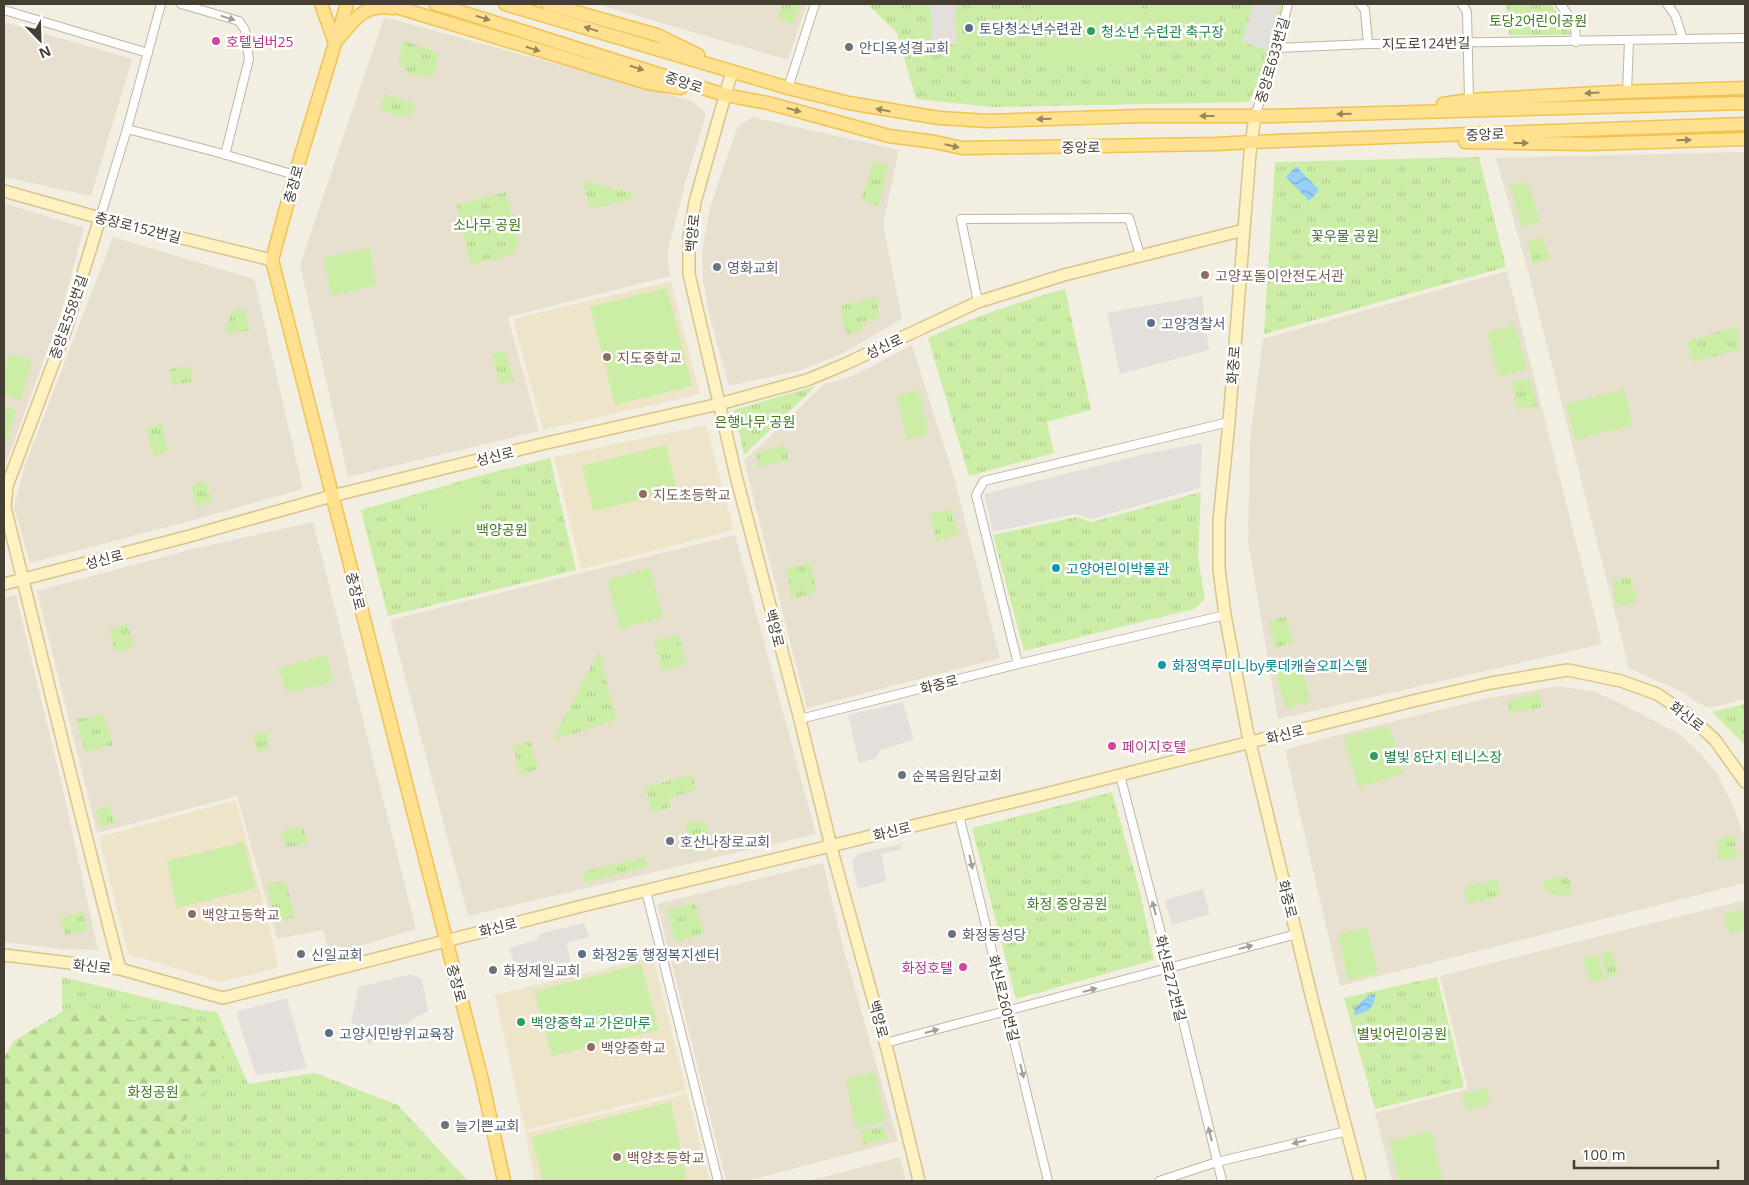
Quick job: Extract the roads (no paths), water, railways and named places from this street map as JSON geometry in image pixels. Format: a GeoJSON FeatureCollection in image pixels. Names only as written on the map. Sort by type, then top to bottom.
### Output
{"type":"FeatureCollection","features":[{"type":"Feature","properties":{"kind":"main road"},"geometry":{"type":"LineString","coordinates":[[321,4],[335,43]]}},
{"type":"Feature","properties":{"kind":"main road","name":"충장로"},"geometry":{"type":"LineString","coordinates":[[347,4],[295,175],[272,260],[482,1080],[504,1181]]}},
{"type":"Feature","properties":{"kind":"main road","name":"중앙로"},"geometry":{"type":"LineString","coordinates":[[436,4],[725,96],[768,103],[889,136],[935,142],[962,148],[1198,145],[1745,124]]}},
{"type":"Feature","properties":{"kind":"main road","name":"중앙로"},"geometry":{"type":"LineString","coordinates":[[505,4],[788,88],[849,103],[939,118],[988,120],[1142,116],[1256,116],[1745,103]]}},
{"type":"Feature","properties":{"kind":"main road"},"geometry":{"type":"LineString","coordinates":[[548,4],[657,35],[732,71]]}},
{"type":"Feature","properties":{"kind":"main road"},"geometry":{"type":"LineString","coordinates":[[335,43],[357,17],[369,9],[379,6],[396,7],[648,83],[725,96]]}},
{"type":"Feature","properties":{"kind":"main road"},"geometry":{"type":"LineString","coordinates":[[1393,112],[1469,100],[1745,88]]}},
{"type":"Feature","properties":{"kind":"main road"},"geometry":{"type":"LineString","coordinates":[[1368,138],[1589,144],[1745,139]]}},
{"type":"Feature","properties":{"kind":"street","name":"중앙로558번길"},"geometry":{"type":"LineString","coordinates":[[120,969],[86,840],[5,507],[6,486],[64,335],[127,129],[161,4]]}},
{"type":"Feature","properties":{"kind":"street"},"geometry":{"type":"LineString","coordinates":[[181,4],[239,21],[245,30],[249,59],[225,154]]}},
{"type":"Feature","properties":{"kind":"street"},"geometry":{"type":"LineString","coordinates":[[788,88],[815,4]]}},
{"type":"Feature","properties":{"kind":"street","name":"중앙로633번길"},"geometry":{"type":"LineString","coordinates":[[1256,116],[1277,48],[1288,4]]}},
{"type":"Feature","properties":{"kind":"street"},"geometry":{"type":"LineString","coordinates":[[1360,4],[1365,10],[1368,44]]}},
{"type":"Feature","properties":{"kind":"street"},"geometry":{"type":"LineString","coordinates":[[1462,4],[1467,12],[1469,100]]}},
{"type":"Feature","properties":{"kind":"street"},"geometry":{"type":"LineString","coordinates":[[1560,4],[1575,24],[1576,42]]}},
{"type":"Feature","properties":{"kind":"street"},"geometry":{"type":"LineString","coordinates":[[1667,4],[1675,15],[1683,40]]}},
{"type":"Feature","properties":{"kind":"street"},"geometry":{"type":"LineString","coordinates":[[4,10],[148,53]]}},
{"type":"Feature","properties":{"kind":"street","name":"지도로124번길"},"geometry":{"type":"LineString","coordinates":[[1277,48],[1368,44],[1745,38]]}},
{"type":"Feature","properties":{"kind":"street"},"geometry":{"type":"LineString","coordinates":[[1628,92],[1629,41]]}},
{"type":"Feature","properties":{"kind":"street","name":"백양로"},"geometry":{"type":"LineString","coordinates":[[732,71],[695,202],[689,238],[689,274],[718,404],[753,544],[800,719],[831,846],[885,1043],[919,1181]]}},
{"type":"Feature","properties":{"kind":"street","name":"화중로"},"geometry":{"type":"LineString","coordinates":[[1256,116],[1250,153],[1229,422],[1219,521],[1219,569],[1225,615],[1250,742],[1313,1003],[1360,1181]]}},
{"type":"Feature","properties":{"kind":"street"},"geometry":{"type":"LineString","coordinates":[[127,129],[225,154],[295,175]]}},
{"type":"Feature","properties":{"kind":"street","name":"충장로152번길"},"geometry":{"type":"LineString","coordinates":[[4,191],[100,218],[272,260]]}},
{"type":"Feature","properties":{"kind":"street"},"geometry":{"type":"LineString","coordinates":[[978,302],[961,219],[1129,218],[1140,255]]}},
{"type":"Feature","properties":{"kind":"street","name":"성신로"},"geometry":{"type":"LineString","coordinates":[[4,584],[186,537],[332,496],[542,444],[718,404],[807,380],[978,302],[1064,275],[1244,230]]}},
{"type":"Feature","properties":{"kind":"street"},"geometry":{"type":"LineString","coordinates":[[1018,664],[976,496],[984,482],[1229,422]]}},
{"type":"Feature","properties":{"kind":"street","name":"화중로"},"geometry":{"type":"LineString","coordinates":[[800,719],[1018,664],[1225,615]]}},
{"type":"Feature","properties":{"kind":"street","name":"화신로"},"geometry":{"type":"LineString","coordinates":[[4,955],[120,969],[223,998],[646,891],[1491,682],[1568,670],[1621,680],[1657,694],[1687,714],[1715,740],[1745,782]]}},
{"type":"Feature","properties":{"kind":"street","name":"화신로272번길"},"geometry":{"type":"LineString","coordinates":[[1120,775],[1222,1181]]}},
{"type":"Feature","properties":{"kind":"street","name":"화신로260번길"},"geometry":{"type":"LineString","coordinates":[[959,815],[1048,1181]]}},
{"type":"Feature","properties":{"kind":"street"},"geometry":{"type":"LineString","coordinates":[[646,891],[718,1181]]}},
{"type":"Feature","properties":{"kind":"street"},"geometry":{"type":"LineString","coordinates":[[885,1043],[1092,990],[1297,934]]}},
{"type":"Feature","properties":{"kind":"street"},"geometry":{"type":"LineString","coordinates":[[1159,1181],[1217,1162],[1347,1130]]}},
{"type":"Feature","properties":{"kind":"water"},"geometry":{"type":"Polygon","coordinates":[[[1296,166],[1319,190],[1309,201],[1286,177],[1296,166]]]}},
{"type":"Feature","properties":{"kind":"water"},"geometry":{"type":"Polygon","coordinates":[[[1375,994],[1374,1003],[1369,1009],[1354,1015],[1355,1007],[1368,996],[1375,994]]]}},
{"type":"Feature","properties":{"kind":"place","name":"토당청소년수련관"},"geometry":{"type":"Point","coordinates":[969,28]}},
{"type":"Feature","properties":{"kind":"place","name":"청소년 수련관 축구장"},"geometry":{"type":"Point","coordinates":[1091,31]}},
{"type":"Feature","properties":{"kind":"place","name":"호텔넘버25"},"geometry":{"type":"Point","coordinates":[216,41]}},
{"type":"Feature","properties":{"kind":"place","name":"안디옥성결교회"},"geometry":{"type":"Point","coordinates":[849,47]}},
{"type":"Feature","properties":{"kind":"place","name":"영화교회"},"geometry":{"type":"Point","coordinates":[717,267]}},
{"type":"Feature","properties":{"kind":"place","name":"고양포돌이안전도서관"},"geometry":{"type":"Point","coordinates":[1205,275]}},
{"type":"Feature","properties":{"kind":"place","name":"고양경찰서"},"geometry":{"type":"Point","coordinates":[1151,323]}},
{"type":"Feature","properties":{"kind":"place","name":"지도중학교"},"geometry":{"type":"Point","coordinates":[607,357]}},
{"type":"Feature","properties":{"kind":"place","name":"지도초등학교"},"geometry":{"type":"Point","coordinates":[643,494]}},
{"type":"Feature","properties":{"kind":"place","name":"고양어린이박물관"},"geometry":{"type":"Point","coordinates":[1056,568]}},
{"type":"Feature","properties":{"kind":"place","name":"화정역루미니by롯데캐슬오피스텔"},"geometry":{"type":"Point","coordinates":[1162,665]}},
{"type":"Feature","properties":{"kind":"place","name":"페이지호텔"},"geometry":{"type":"Point","coordinates":[1112,746]}},
{"type":"Feature","properties":{"kind":"place","name":"별빛 8단지 테니스장"},"geometry":{"type":"Point","coordinates":[1374,756]}},
{"type":"Feature","properties":{"kind":"place","name":"순복음원당교회"},"geometry":{"type":"Point","coordinates":[902,775]}},
{"type":"Feature","properties":{"kind":"place","name":"호산나장로교회"},"geometry":{"type":"Point","coordinates":[670,841]}},
{"type":"Feature","properties":{"kind":"place","name":"백양고등학교"},"geometry":{"type":"Point","coordinates":[192,914]}},
{"type":"Feature","properties":{"kind":"place","name":"화정동성당"},"geometry":{"type":"Point","coordinates":[952,934]}},
{"type":"Feature","properties":{"kind":"place","name":"신일교회"},"geometry":{"type":"Point","coordinates":[301,954]}},
{"type":"Feature","properties":{"kind":"place","name":"화정2동 행정복지센터"},"geometry":{"type":"Point","coordinates":[582,954]}},
{"type":"Feature","properties":{"kind":"place","name":"화정호텔"},"geometry":{"type":"Point","coordinates":[963,967]}},
{"type":"Feature","properties":{"kind":"place","name":"화정제일교회"},"geometry":{"type":"Point","coordinates":[493,970]}},
{"type":"Feature","properties":{"kind":"place","name":"백양중학교 가온마루"},"geometry":{"type":"Point","coordinates":[521,1022]}},
{"type":"Feature","properties":{"kind":"place","name":"고양시민방위교육장"},"geometry":{"type":"Point","coordinates":[329,1033]}},
{"type":"Feature","properties":{"kind":"place","name":"백양중학교"},"geometry":{"type":"Point","coordinates":[591,1047]}},
{"type":"Feature","properties":{"kind":"place","name":"늘기쁜교회"},"geometry":{"type":"Point","coordinates":[445,1125]}},
{"type":"Feature","properties":{"kind":"place","name":"백양초등학교"},"geometry":{"type":"Point","coordinates":[617,1157]}},
{"type":"Feature","properties":{"kind":"park label","name":"토당2어린이공원"},"geometry":{"type":"Point","coordinates":[1538,20]}},
{"type":"Feature","properties":{"kind":"park label","name":"소나무 공원"},"geometry":{"type":"Point","coordinates":[487,224]}},
{"type":"Feature","properties":{"kind":"park label","name":"꽃우물 공원"},"geometry":{"type":"Point","coordinates":[1345,235]}},
{"type":"Feature","properties":{"kind":"park label","name":"은행나무 공원"},"geometry":{"type":"Point","coordinates":[755,421]}},
{"type":"Feature","properties":{"kind":"park label","name":"백양공원"},"geometry":{"type":"Point","coordinates":[502,529]}},
{"type":"Feature","properties":{"kind":"park label","name":"화정 중앙공원"},"geometry":{"type":"Point","coordinates":[1067,903]}},
{"type":"Feature","properties":{"kind":"park label","name":"별빛어린이공원"},"geometry":{"type":"Point","coordinates":[1402,1033]}},
{"type":"Feature","properties":{"kind":"park label","name":"화정공원"},"geometry":{"type":"Point","coordinates":[153,1091]}}]}
